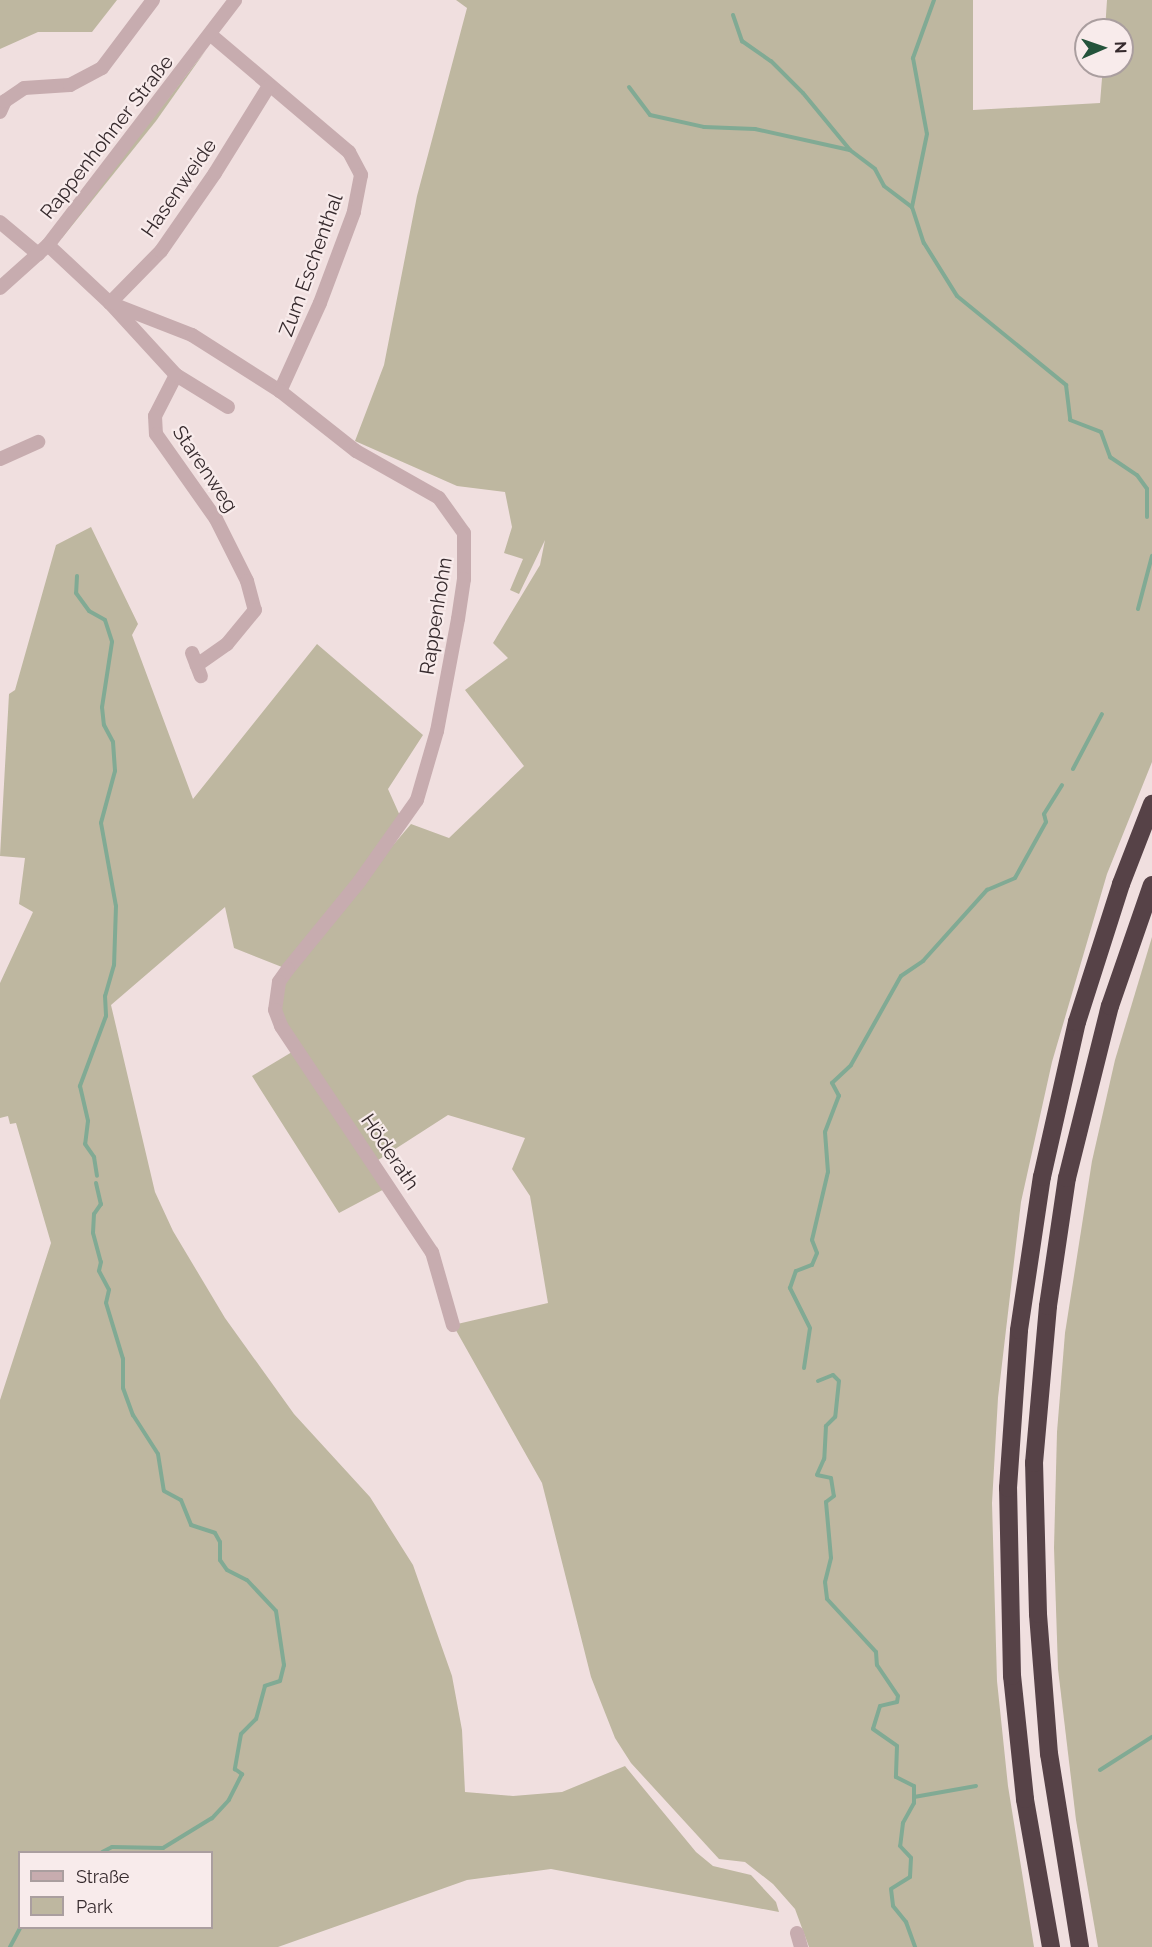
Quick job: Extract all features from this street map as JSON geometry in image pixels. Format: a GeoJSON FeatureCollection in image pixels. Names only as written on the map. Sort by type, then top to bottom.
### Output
{"type":"FeatureCollection","features":[{"type":"Feature","properties":{"kind":"highway"},"geometry":{"type":"LineString","coordinates":[[1051,1947],[1025,1799],[1012,1676],[1008,1488],[1019,1330],[1042,1177],[1075,1033],[1096,956],[1152,804]]}},
{"type":"Feature","properties":{"kind":"highway"},"geometry":{"type":"LineString","coordinates":[[1080,1947],[1049,1754],[1038,1614],[1034,1463],[1048,1306],[1067,1178],[1110,1006],[1152,885]]}},
{"type":"Feature","properties":{"kind":"street"},"geometry":{"type":"LineString","coordinates":[[0,112],[5,101],[24,88],[70,85],[102,68],[153,0]]}},
{"type":"Feature","properties":{"kind":"street","name":"Rappenhohner Straße"},"geometry":{"type":"LineString","coordinates":[[0,288],[43,250],[211,35],[235,0]]}},
{"type":"Feature","properties":{"kind":"street","name":"Zum Eschenthal"},"geometry":{"type":"LineString","coordinates":[[211,35],[350,152],[361,175],[354,212],[320,303],[280,391]]}},
{"type":"Feature","properties":{"kind":"street","name":"Hasenweide"},"geometry":{"type":"LineString","coordinates":[[110,303],[161,251],[215,173],[269,86]]}},
{"type":"Feature","properties":{"kind":"street","name":"Rappenhohn"},"geometry":{"type":"LineString","coordinates":[[0,222],[43,250],[110,303],[176,375]]}},
{"type":"Feature","properties":{"kind":"street","name":"Rappenhohn"},"geometry":{"type":"LineString","coordinates":[[110,303],[192,335],[280,391],[356,451],[439,498],[460,522],[466,548],[464,579],[437,731],[417,800],[406,820],[279,982],[275,1010]]}},
{"type":"Feature","properties":{"kind":"street"},"geometry":{"type":"LineString","coordinates":[[176,375],[228,407]]}},
{"type":"Feature","properties":{"kind":"street","name":"Starenweg"},"geometry":{"type":"LineString","coordinates":[[176,375],[155,416],[156,434],[205,500],[225,544],[248,581],[255,610],[227,644],[196,665]]}},
{"type":"Feature","properties":{"kind":"street"},"geometry":{"type":"LineString","coordinates":[[0,459],[39,442]]}},
{"type":"Feature","properties":{"kind":"street","name":"Höderath"},"geometry":{"type":"LineString","coordinates":[[275,1010],[281,1026],[432,1252],[453,1325]]}},
{"type":"Feature","properties":{"kind":"street"},"geometry":{"type":"LineString","coordinates":[[796,1933],[801,1947]]}},
{"type":"Feature","properties":{"kind":"green space"},"geometry":{"type":"Polygon","coordinates":[[[0,0],[117,0],[92,32],[38,32],[0,49],[0,0]]]}},
{"type":"Feature","properties":{"kind":"green space"},"geometry":{"type":"Polygon","coordinates":[[[456,0],[973,0],[973,110],[1100,103],[1102,78],[1134,78],[1134,18],[1106,18],[1107,0],[1152,0],[1152,762],[1107,874],[1052,1062],[1021,1202],[998,1398],[992,1503],[997,1681],[1008,1786],[1034,1947],[809,1947],[795,1909],[773,1884],[745,1862],[719,1859],[631,1763],[615,1738],[591,1677],[542,1483],[453,1325],[548,1303],[530,1196],[512,1169],[525,1138],[448,1115],[375,1162],[390,1186],[339,1213],[252,1076],[297,1049],[275,1010],[287,969],[234,948],[225,907],[111,1005],[155,1192],[173,1231],[225,1318],[294,1414],[370,1497],[413,1565],[452,1676],[462,1730],[465,1792],[513,1796],[562,1792],[625,1766],[696,1852],[713,1866],[751,1875],[776,1902],[779,1912],[551,1869],[467,1880],[278,1947],[0,1947],[0,1400],[51,1243],[16,1123],[10,1124],[8,1116],[0,1118],[0,983],[33,912],[19,904],[25,858],[0,856],[9,694],[15,690],[56,545],[91,527],[138,624],[132,635],[193,799],[317,644],[423,735],[388,789],[401,818],[360,884],[411,824],[449,838],[524,766],[465,690],[508,658],[493,643],[540,565],[545,540],[519,594],[510,590],[523,559],[504,553],[512,527],[505,492],[457,486],[355,441],[384,365],[417,196],[467,8],[456,0]]]}},
{"type":"Feature","properties":{"kind":"green space"},"geometry":{"type":"Polygon","coordinates":[[[206,50],[156,121],[62,238],[61,236],[206,50]]]}},
{"type":"Feature","properties":{"kind":"green space"},"geometry":{"type":"Polygon","coordinates":[[[1152,937],[1152,1947],[1098,1947],[1076,1820],[1058,1669],[1054,1548],[1057,1432],[1065,1333],[1092,1161],[1115,1060],[1152,937]]]}},
{"type":"Feature","properties":{"kind":"waterway"},"geometry":{"type":"LineString","coordinates":[[934,0],[913,58],[927,134],[912,207],[924,243],[957,296],[1066,385],[1070,420],[1101,432],[1110,457],[1137,475],[1147,489],[1147,517]]}},
{"type":"Feature","properties":{"kind":"waterway"},"geometry":{"type":"LineString","coordinates":[[733,15],[742,41],[771,61],[803,93],[850,150]]}},
{"type":"Feature","properties":{"kind":"waterway"},"geometry":{"type":"LineString","coordinates":[[629,87],[650,115],[704,127],[755,129],[850,150],[875,169],[884,186],[912,207]]}},
{"type":"Feature","properties":{"kind":"waterway"},"geometry":{"type":"LineString","coordinates":[[1138,609],[1152,556]]}},
{"type":"Feature","properties":{"kind":"waterway"},"geometry":{"type":"LineString","coordinates":[[77,576],[76,593],[89,611],[105,620],[112,642],[102,707],[104,725],[113,742],[115,771],[101,823],[116,906],[114,965],[105,996],[106,1016],[80,1086],[88,1121],[85,1144],[94,1157],[97,1176]]}},
{"type":"Feature","properties":{"kind":"waterway"},"geometry":{"type":"LineString","coordinates":[[1073,769],[1102,714]]}},
{"type":"Feature","properties":{"kind":"waterway"},"geometry":{"type":"LineString","coordinates":[[804,1368],[810,1328],[790,1288],[796,1271],[812,1265],[817,1253],[812,1240],[828,1172],[825,1132],[839,1096],[832,1083],[851,1065],[901,976],[923,961],[987,890],[1015,878],[1046,822],[1044,814],[1062,785]]}},
{"type":"Feature","properties":{"kind":"waterway"},"geometry":{"type":"LineString","coordinates":[[96,1183],[101,1204],[94,1214],[93,1233],[101,1262],[99,1271],[109,1290],[106,1303],[123,1359],[123,1388],[133,1415],[158,1454],[164,1491],[181,1500],[191,1525],[215,1533],[220,1542],[220,1560],[227,1570],[247,1580],[276,1611],[284,1665],[280,1681],[265,1686],[256,1719],[241,1734],[235,1769],[242,1774],[229,1800],[212,1818],[163,1848],[112,1847],[104,1851]]}},
{"type":"Feature","properties":{"kind":"waterway"},"geometry":{"type":"LineString","coordinates":[[818,1381],[833,1375],[839,1381],[835,1417],[826,1426],[824,1459],[817,1475],[831,1478],[834,1496],[826,1502],[831,1558],[825,1582],[827,1599],[876,1652],[877,1665],[898,1696],[897,1702],[880,1706],[873,1729],[897,1746],[896,1777],[914,1786],[914,1803],[903,1823],[900,1846],[911,1858],[910,1877],[891,1889],[893,1906],[906,1922],[915,1947]]}},
{"type":"Feature","properties":{"kind":"waterway"},"geometry":{"type":"LineString","coordinates":[[1100,1770],[1152,1737]]}},
{"type":"Feature","properties":{"kind":"waterway"},"geometry":{"type":"LineString","coordinates":[[914,1797],[976,1786]]}},
{"type":"Feature","properties":{"kind":"waterway"},"geometry":{"type":"LineString","coordinates":[[10,1947],[19,1929]]}}]}
